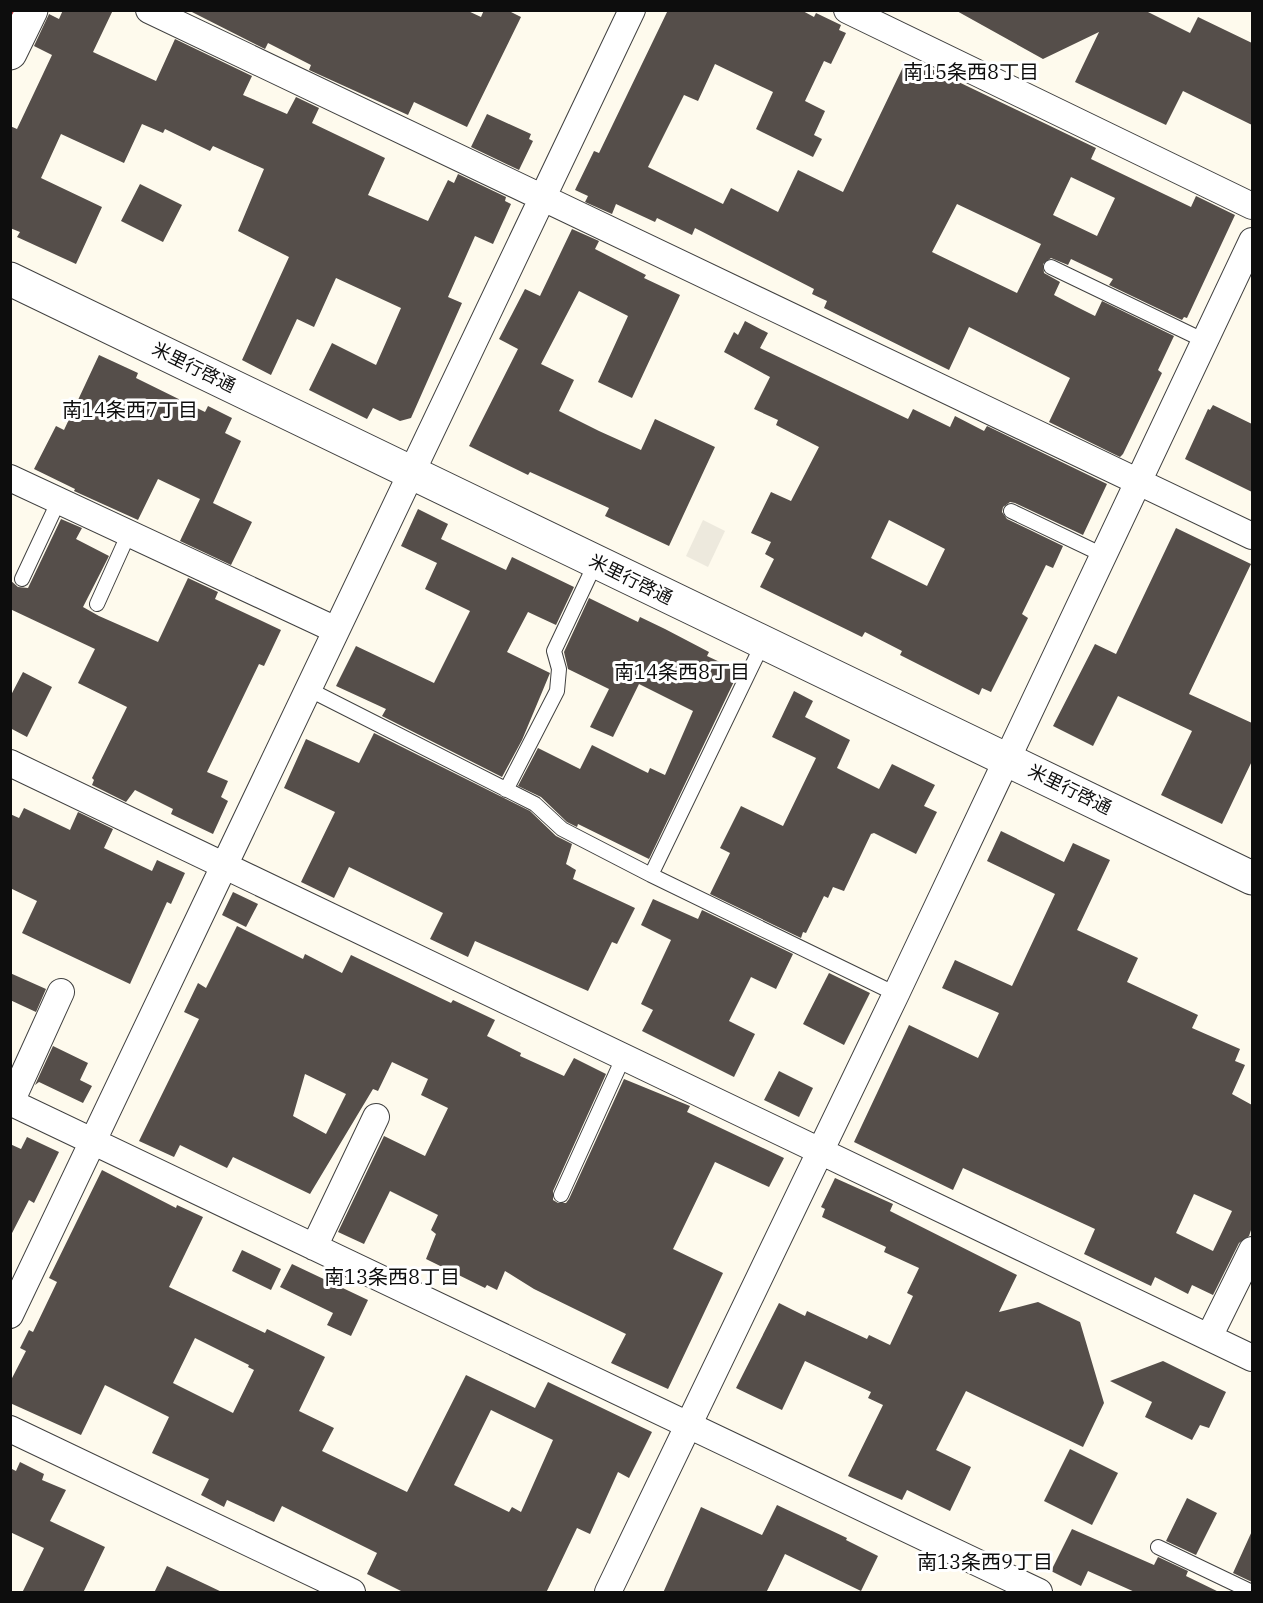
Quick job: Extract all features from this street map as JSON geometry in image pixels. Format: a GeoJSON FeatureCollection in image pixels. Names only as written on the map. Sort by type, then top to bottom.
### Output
{"type":"FeatureCollection","features":[{"type":"Feature","properties":{"kind":"street"},"geometry":{"type":"LineString","coordinates":[[10,53],[31,10]]}},
{"type":"Feature","properties":{"kind":"street"},"geometry":{"type":"LineString","coordinates":[[149,10],[542,200],[1252,536]]}},
{"type":"Feature","properties":{"kind":"street"},"geometry":{"type":"LineString","coordinates":[[10,1315],[632,10]]}},
{"type":"Feature","properties":{"kind":"street"},"geometry":{"type":"LineString","coordinates":[[847,10],[1252,206]]}},
{"type":"Feature","properties":{"kind":"street"},"geometry":{"type":"LineString","coordinates":[[608,1593],[896,994],[1252,241]]}},
{"type":"Feature","properties":{"kind":"street","name":"米里行啓通"},"geometry":{"type":"LineString","coordinates":[[10,279],[1252,878]]}},
{"type":"Feature","properties":{"kind":"street"},"geometry":{"type":"LineString","coordinates":[[10,478],[336,630]]}},
{"type":"Feature","properties":{"kind":"street"},"geometry":{"type":"LineString","coordinates":[[10,763],[1252,1358]]}},
{"type":"Feature","properties":{"kind":"street"},"geometry":{"type":"LineString","coordinates":[[61,992],[11,1102],[1039,1593]]}},
{"type":"Feature","properties":{"kind":"street"},"geometry":{"type":"LineString","coordinates":[[314,1247],[376,1117]]}},
{"type":"Feature","properties":{"kind":"street"},"geometry":{"type":"LineString","coordinates":[[1209,1337],[1252,1250]]}},
{"type":"Feature","properties":{"kind":"street"},"geometry":{"type":"LineString","coordinates":[[10,1429],[352,1593]]}},
{"type":"Feature","properties":{"kind":"lane"},"geometry":{"type":"LineString","coordinates":[[1051,267],[1205,341]]}},
{"type":"Feature","properties":{"kind":"lane"},"geometry":{"type":"LineString","coordinates":[[22,579],[59,500]]}},
{"type":"Feature","properties":{"kind":"lane"},"geometry":{"type":"LineString","coordinates":[[1011,511],[1103,555]]}},
{"type":"Feature","properties":{"kind":"lane"},"geometry":{"type":"LineString","coordinates":[[97,604],[129,533]]}},
{"type":"Feature","properties":{"kind":"lane"},"geometry":{"type":"LineString","coordinates":[[506,790],[557,691],[558,669],[554,651],[597,562]]}},
{"type":"Feature","properties":{"kind":"lane"},"geometry":{"type":"LineString","coordinates":[[651,875],[764,643]]}},
{"type":"Feature","properties":{"kind":"lane"},"geometry":{"type":"LineString","coordinates":[[308,689],[535,804],[562,829],[651,875],[896,994]]}},
{"type":"Feature","properties":{"kind":"lane"},"geometry":{"type":"LineString","coordinates":[[561,1195],[624,1056]]}},
{"type":"Feature","properties":{"kind":"lane"},"geometry":{"type":"LineString","coordinates":[[1158,1547],[1252,1592]]}},
{"type":"Feature","properties":{"kind":"shaded area"},"geometry":{"type":"Polygon","coordinates":[[[703,520],[725,531],[708,567],[686,556],[703,520]]]}},
{"type":"Feature","properties":{"kind":"building"},"geometry":{"type":"Polygon","coordinates":[[[63,10],[113,10],[93,52],[156,81],[175,39],[252,76],[243,95],[287,114],[296,97],[319,108],[312,123],[385,158],[368,195],[428,221],[448,180],[454,183],[458,174],[506,197],[505,201],[511,204],[493,244],[475,236],[448,297],[462,303],[411,418],[400,421],[373,408],[367,419],[309,390],[332,343],[376,365],[401,308],[336,278],[314,327],[297,319],[271,375],[242,360],[289,257],[238,231],[264,169],[213,146],[210,151],[165,129],[163,133],[142,124],[124,163],[61,134],[41,178],[102,207],[76,264],[17,237],[20,232],[10,228],[10,126],[17,129],[52,55],[34,46],[49,14],[59,19],[63,10]]]}},
{"type":"Feature","properties":{"kind":"building"},"geometry":{"type":"Polygon","coordinates":[[[188,10],[466,10],[481,17],[484,10],[507,10],[521,17],[467,127],[414,102],[408,115],[309,70],[311,65],[268,43],[265,49],[188,10]]]}},
{"type":"Feature","properties":{"kind":"building"},"geometry":{"type":"Polygon","coordinates":[[[668,10],[801,10],[814,17],[816,13],[841,25],[839,30],[846,33],[831,64],[824,61],[805,101],[825,111],[814,135],[822,139],[813,157],[756,129],[773,92],[715,64],[698,101],[684,95],[648,167],[723,204],[731,188],[778,212],[798,170],[843,192],[904,65],[918,71],[921,64],[1096,148],[1091,159],[1191,207],[1196,196],[1235,215],[1187,318],[1184,317],[1182,320],[1109,285],[1113,279],[1071,259],[1068,265],[1051,258],[1043,264],[1044,273],[1060,282],[1054,295],[1095,316],[1102,301],[1174,336],[1158,370],[1162,373],[1120,457],[1049,422],[1070,378],[969,327],[949,370],[824,308],[827,301],[812,294],[814,289],[695,228],[692,235],[657,218],[655,222],[616,204],[612,214],[585,202],[588,196],[575,190],[594,151],[599,153],[668,10]],[[1071,177],[1053,215],[1097,236],[1115,198],[1071,177]],[[957,204],[932,252],[1017,293],[1041,244],[957,204]]]}},
{"type":"Feature","properties":{"kind":"building"},"geometry":{"type":"Polygon","coordinates":[[[955,10],[1144,10],[1190,33],[1198,17],[1252,43],[1252,125],[1183,91],[1166,125],[1075,82],[1099,32],[1043,59],[955,10]]]}},
{"type":"Feature","properties":{"kind":"building"},"geometry":{"type":"Polygon","coordinates":[[[487,114],[531,134],[529,139],[533,141],[519,170],[471,147],[487,114]]]}},
{"type":"Feature","properties":{"kind":"building"},"geometry":{"type":"Polygon","coordinates":[[[140,184],[182,205],[163,242],[121,221],[140,184]]]}},
{"type":"Feature","properties":{"kind":"building"},"geometry":{"type":"Polygon","coordinates":[[[572,229],[599,241],[595,249],[646,275],[644,278],[680,295],[632,398],[598,382],[628,316],[579,291],[541,364],[574,380],[559,411],[599,431],[641,450],[655,419],[715,447],[669,546],[605,516],[609,508],[530,472],[528,475],[469,446],[518,349],[499,339],[525,289],[540,296],[572,229]]]}},
{"type":"Feature","properties":{"kind":"building"},"geometry":{"type":"Polygon","coordinates":[[[745,321],[768,333],[760,348],[908,419],[913,409],[950,427],[955,416],[984,431],[987,426],[1107,484],[1083,535],[1015,503],[1010,502],[1003,507],[1002,512],[1007,519],[1063,546],[1053,568],[1046,565],[1022,614],[1028,618],[991,692],[982,688],[979,695],[900,655],[902,651],[865,632],[862,637],[760,587],[774,559],[765,554],[771,542],[751,533],[771,492],[791,501],[819,447],[776,425],[778,420],[754,409],[770,377],[724,352],[734,332],[738,335],[745,321]],[[889,520],[871,558],[927,586],[945,549],[889,520]]]}},
{"type":"Feature","properties":{"kind":"building"},"geometry":{"type":"Polygon","coordinates":[[[99,355],[138,373],[136,378],[205,412],[208,406],[232,418],[225,433],[241,441],[213,503],[252,522],[231,565],[180,541],[200,499],[158,479],[138,520],[74,491],[75,489],[34,469],[56,426],[64,430],[99,355]]]}},
{"type":"Feature","properties":{"kind":"building"},"geometry":{"type":"Polygon","coordinates":[[[1213,405],[1252,424],[1252,492],[1185,459],[1208,409],[1210,410],[1213,405]]]}},
{"type":"Feature","properties":{"kind":"building"},"geometry":{"type":"Polygon","coordinates":[[[418,509],[448,524],[441,539],[506,570],[512,557],[574,587],[556,625],[528,612],[507,652],[550,673],[522,740],[502,777],[382,716],[386,709],[336,686],[356,646],[434,683],[470,611],[425,589],[437,563],[401,546],[418,509]]]}},
{"type":"Feature","properties":{"kind":"building"},"geometry":{"type":"Polygon","coordinates":[[[61,519],[82,528],[76,539],[109,556],[83,607],[99,616],[158,642],[188,578],[218,592],[215,599],[281,630],[264,666],[259,664],[207,772],[228,781],[221,797],[228,801],[213,834],[171,814],[173,809],[135,790],[126,802],[92,785],[94,780],[92,778],[127,707],[78,683],[95,649],[10,609],[10,580],[18,587],[28,588],[61,519]]]}},
{"type":"Feature","properties":{"kind":"building"},"geometry":{"type":"Polygon","coordinates":[[[1176,528],[1251,564],[1189,694],[1252,723],[1252,761],[1222,824],[1161,795],[1192,731],[1118,696],[1093,746],[1053,726],[1095,644],[1116,654],[1176,528]]]}},
{"type":"Feature","properties":{"kind":"building"},"geometry":{"type":"Polygon","coordinates":[[[589,598],[638,622],[640,617],[665,629],[709,652],[707,656],[739,671],[649,859],[578,824],[577,827],[567,822],[541,797],[518,786],[538,748],[580,769],[592,745],[648,773],[650,768],[665,775],[693,711],[639,684],[613,737],[590,727],[609,689],[568,669],[564,652],[589,598]]]}},
{"type":"Feature","properties":{"kind":"building"},"geometry":{"type":"Polygon","coordinates":[[[23,672],[52,687],[27,737],[10,728],[10,697],[23,672]]]}},
{"type":"Feature","properties":{"kind":"building"},"geometry":{"type":"Polygon","coordinates":[[[794,691],[813,701],[805,717],[850,740],[837,768],[879,789],[892,764],[935,785],[924,806],[937,812],[916,854],[874,833],[871,834],[844,891],[833,887],[828,898],[824,896],[806,933],[803,932],[801,938],[710,894],[730,853],[720,848],[741,806],[783,826],[816,758],[772,737],[794,691]]]}},
{"type":"Feature","properties":{"kind":"building"},"geometry":{"type":"Polygon","coordinates":[[[374,733],[530,811],[556,836],[572,844],[566,864],[576,870],[573,879],[635,908],[617,944],[612,942],[588,991],[475,941],[468,957],[430,939],[443,913],[349,867],[334,898],[301,882],[335,812],[284,788],[306,739],[359,763],[374,733]]]}},
{"type":"Feature","properties":{"kind":"building"},"geometry":{"type":"Polygon","coordinates":[[[24,808],[70,830],[78,812],[113,829],[104,848],[152,871],[157,860],[185,873],[171,904],[167,902],[130,984],[22,933],[37,901],[10,888],[10,814],[19,818],[24,808]]]}},
{"type":"Feature","properties":{"kind":"building"},"geometry":{"type":"Polygon","coordinates":[[[1001,831],[1064,862],[1073,843],[1110,860],[1077,930],[1138,958],[1127,982],[1198,1015],[1192,1028],[1240,1049],[1235,1061],[1245,1065],[1232,1094],[1252,1105],[1252,1227],[1249,1236],[1239,1243],[1213,1295],[1192,1285],[1188,1294],[1155,1277],[1151,1286],[1084,1254],[1095,1229],[963,1168],[953,1190],[854,1142],[909,1025],[978,1058],[999,1013],[942,988],[955,960],[1012,986],[1055,894],[987,861],[1001,831]],[[1194,1194],[1176,1233],[1213,1251],[1232,1211],[1194,1194]]]}},
{"type":"Feature","properties":{"kind":"building"},"geometry":{"type":"Polygon","coordinates":[[[233,892],[258,904],[246,927],[222,915],[233,892]]]}},
{"type":"Feature","properties":{"kind":"building"},"geometry":{"type":"Polygon","coordinates":[[[653,899],[698,919],[702,910],[793,954],[776,989],[751,977],[729,1021],[755,1034],[734,1077],[642,1031],[653,1010],[641,1004],[671,940],[641,925],[653,899]]]}},
{"type":"Feature","properties":{"kind":"building"},"geometry":{"type":"Polygon","coordinates":[[[237,926],[303,959],[305,954],[342,973],[351,955],[451,1003],[453,1000],[495,1020],[487,1036],[521,1053],[520,1056],[564,1076],[574,1058],[606,1074],[553,1191],[553,1200],[558,1203],[566,1203],[569,1199],[624,1079],[690,1106],[687,1112],[784,1158],[769,1187],[715,1162],[673,1249],[723,1273],[668,1389],[611,1363],[626,1334],[534,1289],[505,1271],[497,1290],[487,1285],[485,1288],[426,1259],[436,1234],[431,1230],[438,1215],[390,1191],[364,1244],[338,1232],[384,1136],[425,1156],[448,1108],[421,1095],[428,1079],[392,1062],[378,1091],[373,1089],[310,1194],[233,1157],[227,1168],[180,1145],[174,1157],[139,1141],[199,1019],[184,1012],[198,983],[206,988],[237,926]],[[305,1074],[293,1116],[326,1134],[346,1094],[305,1074]]]}},
{"type":"Feature","properties":{"kind":"building"},"geometry":{"type":"Polygon","coordinates":[[[10,973],[46,989],[36,1012],[10,1000],[10,973]]]}},
{"type":"Feature","properties":{"kind":"building"},"geometry":{"type":"Polygon","coordinates":[[[829,973],[870,993],[844,1045],[803,1024],[829,973]]]}},
{"type":"Feature","properties":{"kind":"building"},"geometry":{"type":"Polygon","coordinates":[[[53,1046],[88,1063],[80,1080],[92,1086],[83,1103],[39,1082],[35,1085],[53,1046]]]}},
{"type":"Feature","properties":{"kind":"building"},"geometry":{"type":"Polygon","coordinates":[[[779,1071],[813,1088],[799,1117],[764,1100],[779,1071]]]}},
{"type":"Feature","properties":{"kind":"building"},"geometry":{"type":"Polygon","coordinates":[[[27,1137],[59,1152],[34,1203],[29,1200],[10,1237],[10,1144],[21,1149],[27,1137]]]}},
{"type":"Feature","properties":{"kind":"building"},"geometry":{"type":"Polygon","coordinates":[[[102,1170],[176,1208],[177,1205],[203,1217],[169,1287],[265,1333],[267,1329],[325,1357],[299,1411],[334,1428],[322,1451],[407,1492],[466,1375],[535,1408],[548,1382],[652,1432],[629,1478],[618,1472],[590,1534],[577,1528],[546,1593],[405,1593],[367,1574],[377,1553],[282,1506],[274,1522],[227,1500],[224,1507],[201,1495],[209,1479],[152,1453],[169,1417],[105,1385],[81,1435],[10,1403],[10,1382],[26,1351],[20,1348],[29,1330],[33,1332],[57,1282],[49,1278],[102,1170]],[[195,1338],[173,1383],[233,1413],[254,1370],[248,1367],[249,1365],[195,1338]],[[491,1410],[454,1485],[509,1512],[512,1507],[521,1512],[553,1440],[491,1410]]]}},
{"type":"Feature","properties":{"kind":"building"},"geometry":{"type":"Polygon","coordinates":[[[835,1178],[893,1204],[890,1211],[1017,1275],[999,1312],[1038,1302],[1080,1322],[1104,1403],[1083,1447],[966,1391],[936,1450],[971,1467],[950,1511],[907,1490],[902,1500],[848,1476],[883,1405],[868,1398],[871,1392],[805,1361],[782,1410],[736,1388],[779,1303],[805,1316],[807,1311],[867,1339],[869,1335],[890,1345],[913,1296],[907,1293],[919,1268],[884,1252],[886,1247],[822,1217],[825,1209],[821,1207],[835,1178]]]}},
{"type":"Feature","properties":{"kind":"building"},"geometry":{"type":"Polygon","coordinates":[[[242,1250],[281,1269],[271,1290],[232,1271],[242,1250]]]}},
{"type":"Feature","properties":{"kind":"building"},"geometry":{"type":"Polygon","coordinates":[[[292,1264],[368,1300],[351,1336],[327,1325],[333,1313],[280,1287],[292,1264]]]}},
{"type":"Feature","properties":{"kind":"building"},"geometry":{"type":"Polygon","coordinates":[[[1163,1361],[1226,1392],[1209,1428],[1200,1425],[1192,1440],[1145,1417],[1152,1402],[1110,1381],[1163,1361]]]}},
{"type":"Feature","properties":{"kind":"building"},"geometry":{"type":"Polygon","coordinates":[[[1070,1449],[1118,1473],[1092,1525],[1044,1501],[1070,1449]]]}},
{"type":"Feature","properties":{"kind":"building"},"geometry":{"type":"Polygon","coordinates":[[[20,1462],[44,1474],[42,1480],[66,1490],[50,1521],[105,1547],[83,1593],[22,1593],[44,1548],[10,1532],[10,1468],[16,1471],[20,1462]]]}},
{"type":"Feature","properties":{"kind":"building"},"geometry":{"type":"Polygon","coordinates":[[[1187,1498],[1217,1513],[1196,1555],[1166,1541],[1187,1498]]]}},
{"type":"Feature","properties":{"kind":"building"},"geometry":{"type":"Polygon","coordinates":[[[777,1505],[847,1538],[846,1540],[878,1556],[861,1591],[785,1554],[766,1593],[663,1593],[701,1507],[762,1535],[777,1505]]]}},
{"type":"Feature","properties":{"kind":"building"},"geometry":{"type":"Polygon","coordinates":[[[1072,1529],[1154,1565],[1158,1557],[1188,1571],[1186,1576],[1221,1593],[1137,1593],[1088,1571],[1081,1586],[1051,1571],[1072,1529]]]}},
{"type":"Feature","properties":{"kind":"building"},"geometry":{"type":"Polygon","coordinates":[[[1252,1531],[1252,1582],[1233,1573],[1252,1531]]]}},
{"type":"Feature","properties":{"kind":"building"},"geometry":{"type":"Polygon","coordinates":[[[167,1566],[224,1593],[154,1593],[167,1566]]]}},
{"type":"Feature","properties":{"kind":"tram line"},"geometry":{"type":"LineString","coordinates":[[10,17],[14,10]]}},
{"type":"Feature","properties":{"kind":"district","name":"南15条西8丁目"},"geometry":{"type":"Point","coordinates":[971,71]}},
{"type":"Feature","properties":{"kind":"district","name":"南14条西7丁目"},"geometry":{"type":"Point","coordinates":[130,409]}},
{"type":"Feature","properties":{"kind":"district","name":"南14条西8丁目"},"geometry":{"type":"Point","coordinates":[682,671]}},
{"type":"Feature","properties":{"kind":"district","name":"南13条西8丁目"},"geometry":{"type":"Point","coordinates":[392,1276]}},
{"type":"Feature","properties":{"kind":"district","name":"南13条西9丁目"},"geometry":{"type":"Point","coordinates":[985,1561]}}]}
